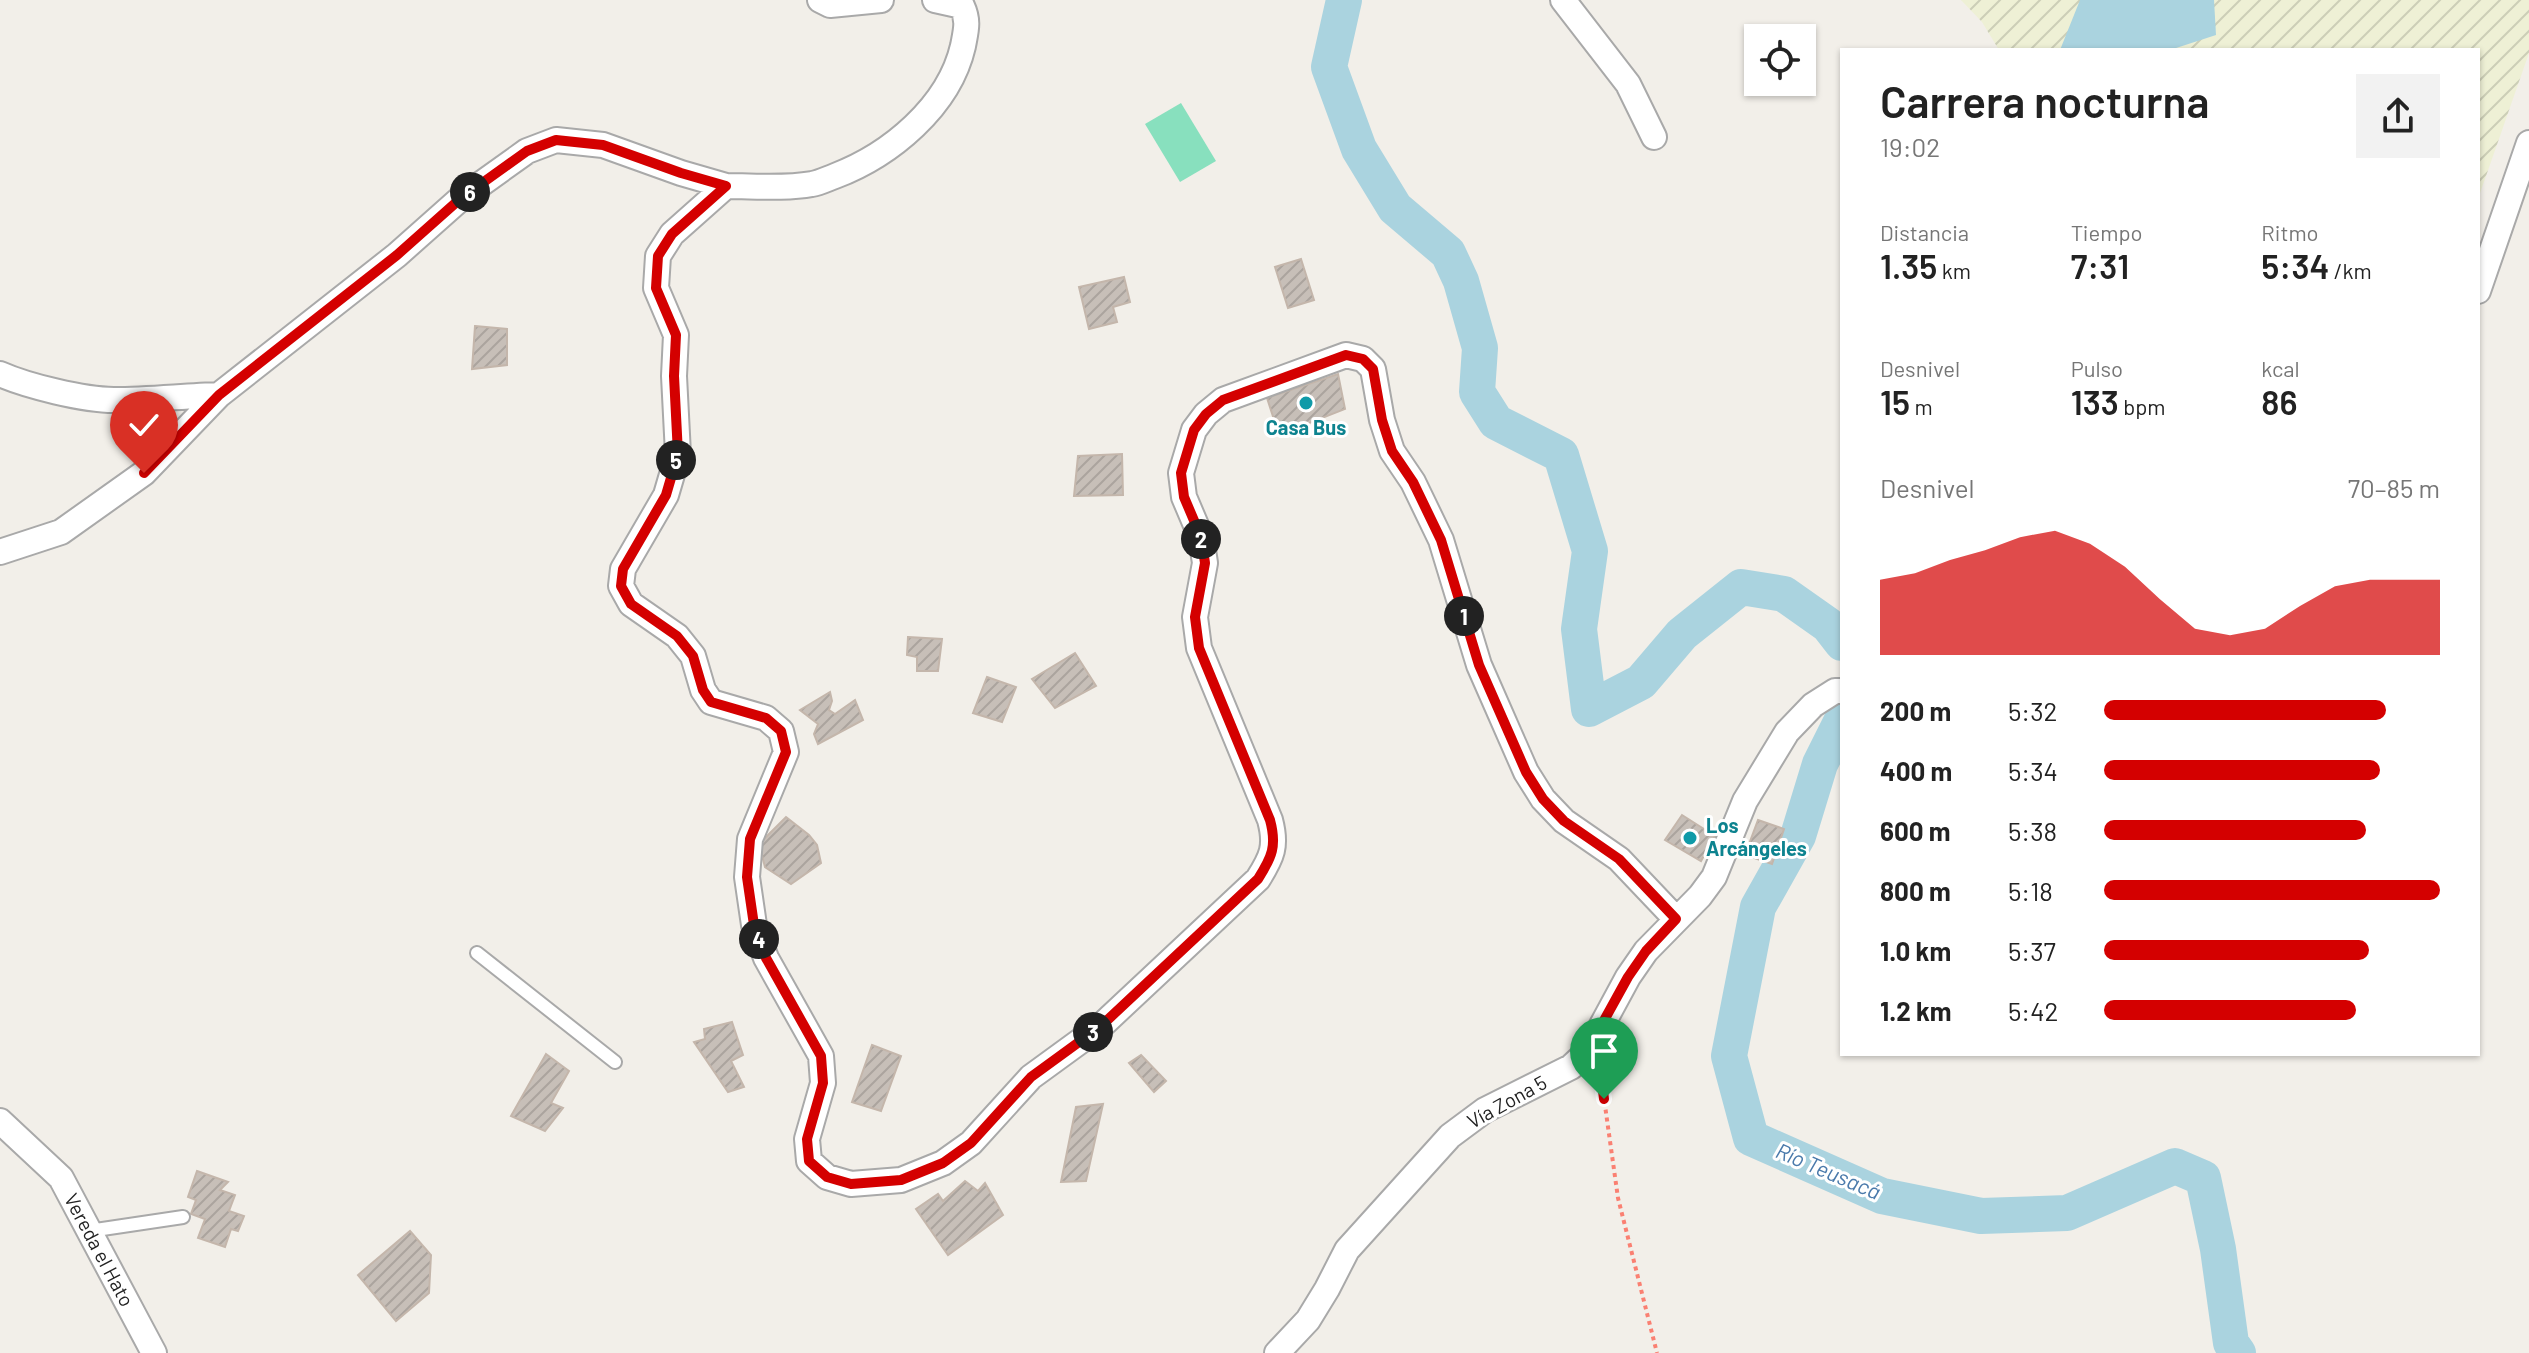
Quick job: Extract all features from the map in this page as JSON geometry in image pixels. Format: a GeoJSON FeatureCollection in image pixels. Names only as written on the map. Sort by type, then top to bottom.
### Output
{"type":"FeatureCollection","features":[{"type":"Feature","properties":{"kind":"street"},"geometry":{"type":"LineString","coordinates":[[820,0],[830,5],[881,0]]}},
{"type":"Feature","properties":{"kind":"street"},"geometry":{"type":"LineString","coordinates":[[0,552],[61,532],[144,473],[219,395],[397,255],[460,199],[527,151],[556,140],[603,145],[726,186],[813,184],[850,170],[884,152],[927,113],[946,87],[960,58],[969,20],[962,6],[935,0]]}},
{"type":"Feature","properties":{"kind":"street"},"geometry":{"type":"LineString","coordinates":[[1563,0],[1628,84],[1654,137]]}},
{"type":"Feature","properties":{"kind":"street"},"geometry":{"type":"LineString","coordinates":[[2480,285],[2529,143]]}},
{"type":"Feature","properties":{"kind":"street"},"geometry":{"type":"LineString","coordinates":[[726,186],[672,234],[658,256],[656,288],[676,335],[674,376],[678,454],[666,495],[623,569],[621,586],[631,604],[677,636],[693,656],[703,690],[711,702],[766,718],[781,731],[786,752],[750,839],[747,877],[754,925],[766,958],[821,1056],[823,1083],[807,1139],[809,1161],[827,1177],[851,1184],[901,1180],[943,1163],[971,1143],[1031,1077],[1101,1026],[1258,879],[1270,860],[1275,838],[1199,648],[1195,617],[1205,563],[1201,537],[1184,497],[1181,473],[1194,430],[1206,414],[1223,400],[1346,355],[1363,359],[1373,369],[1382,420],[1392,451],[1413,482],[1441,540],[1479,665],[1526,772],[1543,799],[1564,821],[1619,859],[1676,919]]}},
{"type":"Feature","properties":{"kind":"street"},"geometry":{"type":"LineString","coordinates":[[0,374],[73,394],[111,400],[219,395]]}},
{"type":"Feature","properties":{"kind":"street","name":"Vía Zona 5"},"geometry":{"type":"LineString","coordinates":[[1277,1353],[1308,1320],[1347,1250],[1450,1136],[1485,1110],[1571,1067],[1588,1051],[1628,977],[1646,951],[1700,896],[1714,877],[1745,801],[1787,732],[1813,705],[1838,691]]}},
{"type":"Feature","properties":{"kind":"street","name":"Vereda el Hato"},"geometry":{"type":"LineString","coordinates":[[0,1121],[61,1178],[154,1353]]}},
{"type":"Feature","properties":{"kind":"lane"},"geometry":{"type":"LineString","coordinates":[[477,953],[615,1062]]}},
{"type":"Feature","properties":{"kind":"lane"},"geometry":{"type":"LineString","coordinates":[[89,1231],[183,1217]]}},
{"type":"Feature","properties":{"kind":"path"},"geometry":{"type":"LineString","coordinates":[[1596,1035],[1618,1198],[1657,1353]]}},
{"type":"Feature","properties":{"kind":"green space"},"geometry":{"type":"Polygon","coordinates":[[[1961,0],[2529,0],[2529,53],[2480,193],[2480,48],[1998,48],[1982,22],[1961,0]]]}},
{"type":"Feature","properties":{"kind":"green space"},"geometry":{"type":"Polygon","coordinates":[[[1181,103],[1216,161],[1180,182],[1145,124],[1181,103]]]}},
{"type":"Feature","properties":{"kind":"water"},"geometry":{"type":"Polygon","coordinates":[[[2080,0],[2214,0],[2216,35],[2176,48],[2061,48],[2080,0]]]}},
{"type":"Feature","properties":{"kind":"building"},"geometry":{"type":"Polygon","coordinates":[[[1301,259],[1314,300],[1288,308],[1275,267],[1301,259]]]}},
{"type":"Feature","properties":{"kind":"building"},"geometry":{"type":"Polygon","coordinates":[[[1124,277],[1130,302],[1113,307],[1117,322],[1089,329],[1079,287],[1124,277]]]}},
{"type":"Feature","properties":{"kind":"building"},"geometry":{"type":"Polygon","coordinates":[[[475,326],[507,329],[507,365],[472,369],[475,326]]]}},
{"type":"Feature","properties":{"kind":"building","name":"Casa Bus"},"geometry":{"type":"Polygon","coordinates":[[[1338,374],[1345,409],[1279,435],[1267,398],[1338,374]]]}},
{"type":"Feature","properties":{"kind":"building"},"geometry":{"type":"Polygon","coordinates":[[[1122,454],[1123,495],[1074,496],[1078,456],[1122,454]]]}},
{"type":"Feature","properties":{"kind":"building"},"geometry":{"type":"Polygon","coordinates":[[[908,637],[942,639],[938,671],[917,671],[917,657],[907,655],[908,637]]]}},
{"type":"Feature","properties":{"kind":"building"},"geometry":{"type":"Polygon","coordinates":[[[1075,653],[1096,686],[1055,708],[1032,679],[1075,653]]]}},
{"type":"Feature","properties":{"kind":"building"},"geometry":{"type":"Polygon","coordinates":[[[987,677],[1016,687],[1002,722],[973,713],[987,677]]]}},
{"type":"Feature","properties":{"kind":"building"},"geometry":{"type":"Polygon","coordinates":[[[830,692],[832,701],[829,710],[835,714],[855,700],[863,720],[818,744],[814,734],[818,724],[800,710],[830,692]]]}},
{"type":"Feature","properties":{"kind":"building","name":"Los Arcángeles"},"geometry":{"type":"Polygon","coordinates":[[[1682,815],[1715,836],[1701,861],[1665,840],[1682,815]]]}},
{"type":"Feature","properties":{"kind":"building"},"geometry":{"type":"Polygon","coordinates":[[[786,817],[817,845],[821,863],[791,884],[765,867],[759,844],[786,817]]]}},
{"type":"Feature","properties":{"kind":"building"},"geometry":{"type":"Polygon","coordinates":[[[1758,820],[1784,829],[1772,864],[1745,855],[1758,820]]]}},
{"type":"Feature","properties":{"kind":"building"},"geometry":{"type":"Polygon","coordinates":[[[732,1022],[743,1055],[731,1061],[744,1087],[728,1092],[694,1042],[705,1039],[704,1029],[732,1022]]]}},
{"type":"Feature","properties":{"kind":"building"},"geometry":{"type":"Polygon","coordinates":[[[872,1045],[901,1056],[881,1111],[852,1102],[872,1045]]]}},
{"type":"Feature","properties":{"kind":"building"},"geometry":{"type":"Polygon","coordinates":[[[546,1054],[569,1071],[551,1103],[563,1108],[545,1131],[511,1116],[546,1054]]]}},
{"type":"Feature","properties":{"kind":"building"},"geometry":{"type":"Polygon","coordinates":[[[1141,1055],[1166,1081],[1154,1092],[1129,1063],[1141,1055]]]}},
{"type":"Feature","properties":{"kind":"building"},"geometry":{"type":"Polygon","coordinates":[[[1103,1104],[1086,1181],[1061,1182],[1076,1107],[1103,1104]]]}},
{"type":"Feature","properties":{"kind":"building"},"geometry":{"type":"Polygon","coordinates":[[[197,1171],[228,1182],[220,1190],[235,1195],[229,1211],[244,1216],[238,1231],[231,1229],[225,1247],[198,1238],[205,1219],[191,1214],[196,1200],[188,1197],[197,1171]]]}},
{"type":"Feature","properties":{"kind":"building"},"geometry":{"type":"Polygon","coordinates":[[[965,1181],[978,1191],[985,1183],[1003,1215],[948,1255],[916,1209],[938,1194],[943,1201],[965,1181]]]}},
{"type":"Feature","properties":{"kind":"building"},"geometry":{"type":"Polygon","coordinates":[[[410,1231],[431,1255],[429,1293],[396,1321],[358,1275],[410,1231]]]}},
{"type":"Feature","properties":{"kind":"waterway","name":"Río Teusacá"},"geometry":{"type":"LineString","coordinates":[[1344,0],[1329,67],[1359,149],[1395,208],[1448,253],[1461,281],[1480,348],[1477,392],[1496,422],[1561,455],[1590,551],[1579,629],[1589,709],[1641,682],[1682,634],[1741,587],[1784,594],[1828,625],[1840,640]]}},
{"type":"Feature","properties":{"kind":"waterway","name":"Río Teusacá"},"geometry":{"type":"LineString","coordinates":[[1840,724],[1820,764],[1798,836],[1758,907],[1729,1056],[1751,1138],[1882,1196],[1981,1216],[2067,1213],[2175,1166],[2203,1178],[2218,1249],[2231,1343],[2238,1353]]}},
{"type":"Feature","properties":{"kind":"place","name":"Casa Bus"},"geometry":{"type":"Point","coordinates":[1306,403]}},
{"type":"Feature","properties":{"kind":"place","name":"Los Arcángeles"},"geometry":{"type":"Point","coordinates":[1690,838]}},
{"type":"Feature","properties":{"kind":"route"},"geometry":{"type":"LineString","coordinates":[[144,473],[219,395],[397,255],[460,199],[527,151],[556,140],[603,145],[726,186],[672,234],[658,256],[656,288],[676,335],[674,376],[678,454],[666,495],[623,569],[621,586],[631,604],[677,636],[693,656],[703,690],[711,702],[766,718],[781,731],[786,752],[750,839],[747,877],[754,925],[766,958],[821,1056],[823,1083],[807,1139],[809,1161],[827,1177],[851,1184],[901,1180],[943,1163],[971,1143],[1031,1077],[1101,1026],[1258,879],[1270,860],[1275,838],[1270,820],[1199,648],[1195,617],[1205,563],[1201,537],[1184,497],[1181,473],[1194,430],[1206,414],[1223,400],[1346,355],[1363,359],[1373,369],[1382,420],[1392,451],[1413,482],[1441,540],[1479,665],[1526,772],[1543,799],[1564,821],[1619,859],[1676,919],[1646,951],[1628,977],[1596,1035],[1604,1099]]}}]}
